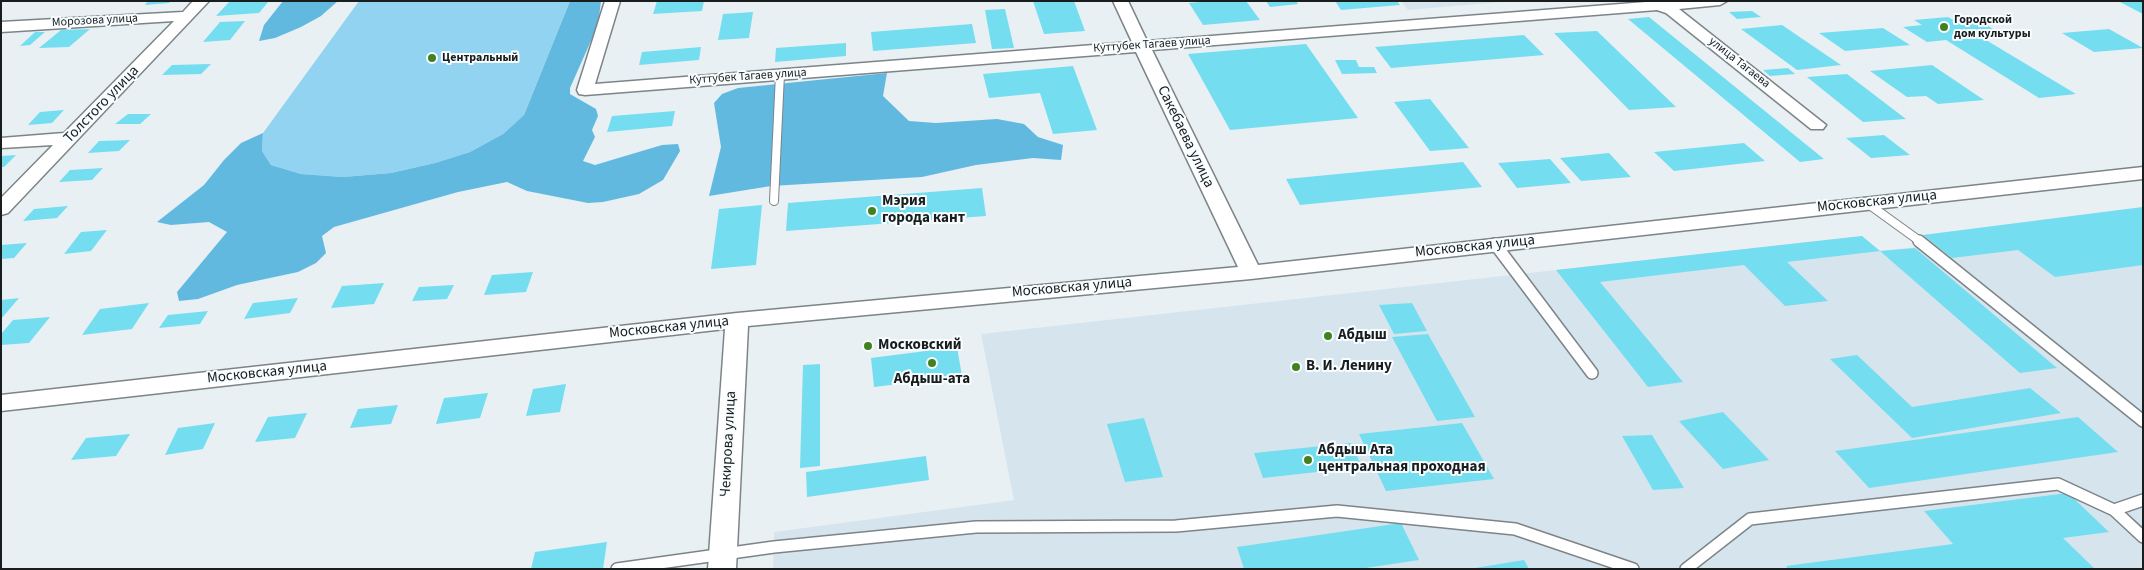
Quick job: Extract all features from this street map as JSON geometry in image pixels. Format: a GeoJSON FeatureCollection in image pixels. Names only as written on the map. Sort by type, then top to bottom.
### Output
{"type":"FeatureCollection","features":[{"type":"Feature","properties":{"kind":"street","name":"Толстого улица"},"geometry":{"type":"LineString","coordinates":[[1,209],[202,1]]}},
{"type":"Feature","properties":{"kind":"street","name":"Куттубек Тагаев улица"},"geometry":{"type":"LineString","coordinates":[[613,1],[584,90],[1654,4],[1720,1]]}},
{"type":"Feature","properties":{"kind":"street","name":"Сакебаева улица"},"geometry":{"type":"LineString","coordinates":[[1120,1],[1251,272]]}},
{"type":"Feature","properties":{"kind":"street","name":"улица Тагаева"},"geometry":{"type":"LineString","coordinates":[[1654,4],[1671,10],[1817,125]]}},
{"type":"Feature","properties":{"kind":"street","name":"Морозова улица"},"geometry":{"type":"LineString","coordinates":[[1,27],[188,16]]}},
{"type":"Feature","properties":{"kind":"street"},"geometry":{"type":"LineString","coordinates":[[1,143],[70,138]]}},
{"type":"Feature","properties":{"kind":"street","name":"Московская улица"},"geometry":{"type":"LineString","coordinates":[[1,403],[736,320],[1251,272],[2143,172]]}},
{"type":"Feature","properties":{"kind":"street","name":"Чекирова улица"},"geometry":{"type":"LineString","coordinates":[[722,561],[736,320]]}},
{"type":"Feature","properties":{"kind":"lane"},"geometry":{"type":"LineString","coordinates":[[774,201],[780,74]]}},
{"type":"Feature","properties":{"kind":"lane"},"geometry":{"type":"LineString","coordinates":[[1868,203],[1910,234],[2143,421]]}},
{"type":"Feature","properties":{"kind":"lane"},"geometry":{"type":"LineString","coordinates":[[1496,244],[1592,374]]}},
{"type":"Feature","properties":{"kind":"lane"},"geometry":{"type":"LineString","coordinates":[[1686,569],[1750,519],[2058,484],[2114,510],[2143,537]]}},
{"type":"Feature","properties":{"kind":"lane"},"geometry":{"type":"LineString","coordinates":[[2114,510],[2143,500]]}},
{"type":"Feature","properties":{"kind":"lane"},"geometry":{"type":"LineString","coordinates":[[617,569],[722,561],[976,528],[1176,526],[1337,511],[1515,529],[1633,569]]}},
{"type":"Feature","properties":{"kind":"shaded area"},"geometry":{"type":"Polygon","coordinates":[[[283,1],[338,1],[321,16],[301,27],[275,38],[259,41],[264,25],[283,1]]]}},
{"type":"Feature","properties":{"kind":"shaded area","name":"Центральный"},"geometry":{"type":"Polygon","coordinates":[[[359,1],[570,1],[524,115],[503,134],[470,152],[435,163],[391,173],[343,177],[301,174],[271,165],[262,151],[263,133],[359,1]]]}},
{"type":"Feature","properties":{"kind":"shaded area"},"geometry":{"type":"Polygon","coordinates":[[[570,1],[601,1],[598,25],[570,88],[570,94],[596,109],[598,116],[592,130],[595,137],[583,161],[595,165],[662,145],[678,144],[680,151],[663,180],[639,194],[603,202],[588,203],[527,191],[507,182],[458,192],[334,227],[322,236],[326,253],[316,263],[298,272],[237,285],[198,299],[179,301],[177,292],[227,232],[209,222],[171,225],[157,222],[204,185],[224,160],[241,143],[263,133],[262,151],[271,165],[301,174],[343,177],[391,173],[435,163],[470,152],[503,134],[524,115],[570,1]]]}},
{"type":"Feature","properties":{"kind":"shaded area"},"geometry":{"type":"Polygon","coordinates":[[[1401,1],[1513,1],[1408,10],[1401,1]]]}},
{"type":"Feature","properties":{"kind":"shaded area"},"geometry":{"type":"Polygon","coordinates":[[[887,73],[883,96],[909,121],[936,123],[997,119],[1024,124],[1038,137],[1063,145],[1061,160],[1033,158],[976,165],[922,177],[771,186],[709,196],[721,147],[714,103],[722,94],[738,88],[887,73]]]}},
{"type":"Feature","properties":{"kind":"shaded area","name":"Абдыш-ата"},"geometry":{"type":"Polygon","coordinates":[[[2143,207],[2143,569],[773,569],[774,532],[1014,500],[981,334],[1862,236],[1880,251],[1935,245],[1923,235],[2143,207]]]}},
{"type":"Feature","properties":{"kind":"building"},"geometry":{"type":"Polygon","coordinates":[[[148,1],[171,1],[169,3],[145,5],[148,1]]]}},
{"type":"Feature","properties":{"kind":"building"},"geometry":{"type":"Polygon","coordinates":[[[230,1],[269,1],[259,13],[216,16],[230,1]]]}},
{"type":"Feature","properties":{"kind":"building"},"geometry":{"type":"Polygon","coordinates":[[[657,1],[704,1],[702,11],[653,14],[657,1]]]}},
{"type":"Feature","properties":{"kind":"building"},"geometry":{"type":"Polygon","coordinates":[[[1033,1],[1074,1],[1085,31],[1044,34],[1033,1]]]}},
{"type":"Feature","properties":{"kind":"building"},"geometry":{"type":"Polygon","coordinates":[[[1246,1],[1260,20],[1203,25],[1189,3],[1246,1]]]}},
{"type":"Feature","properties":{"kind":"building"},"geometry":{"type":"Polygon","coordinates":[[[1266,1],[1296,1],[1298,4],[1270,7],[1266,1]]]}},
{"type":"Feature","properties":{"kind":"building"},"geometry":{"type":"Polygon","coordinates":[[[1335,1],[1397,1],[1400,5],[1341,10],[1335,1]]]}},
{"type":"Feature","properties":{"kind":"building"},"geometry":{"type":"Polygon","coordinates":[[[2118,1],[2143,1],[2143,14],[2118,1]]]}},
{"type":"Feature","properties":{"kind":"building"},"geometry":{"type":"Polygon","coordinates":[[[1005,9],[1014,48],[992,49],[985,10],[1005,9]]]}},
{"type":"Feature","properties":{"kind":"building"},"geometry":{"type":"Polygon","coordinates":[[[1752,11],[1761,17],[1737,19],[1729,12],[1752,11]]]}},
{"type":"Feature","properties":{"kind":"building"},"geometry":{"type":"Polygon","coordinates":[[[753,12],[749,38],[718,40],[723,14],[753,12]]]}},
{"type":"Feature","properties":{"kind":"building"},"geometry":{"type":"Polygon","coordinates":[[[1649,17],[1824,159],[1800,162],[1628,19],[1649,17]]]}},
{"type":"Feature","properties":{"kind":"building"},"geometry":{"type":"Polygon","coordinates":[[[1948,17],[1957,22],[1978,20],[2003,35],[1981,37],[2076,94],[2039,98],[1946,40],[1927,42],[1903,27],[1922,25],[1914,20],[1948,17]]]}},
{"type":"Feature","properties":{"kind":"building"},"geometry":{"type":"Polygon","coordinates":[[[245,21],[230,40],[203,42],[220,22],[245,21]]]}},
{"type":"Feature","properties":{"kind":"building"},"geometry":{"type":"Polygon","coordinates":[[[972,24],[976,43],[873,51],[871,32],[972,24]]]}},
{"type":"Feature","properties":{"kind":"building"},"geometry":{"type":"Polygon","coordinates":[[[1782,25],[1841,65],[1797,70],[1741,29],[1782,25]]]}},
{"type":"Feature","properties":{"kind":"building"},"geometry":{"type":"Polygon","coordinates":[[[1883,28],[1910,45],[1845,51],[1819,33],[1883,28]]]}},
{"type":"Feature","properties":{"kind":"building"},"geometry":{"type":"Polygon","coordinates":[[[90,29],[69,47],[39,48],[61,30],[90,29]]]}},
{"type":"Feature","properties":{"kind":"building"},"geometry":{"type":"Polygon","coordinates":[[[2109,29],[2143,48],[2094,52],[2062,33],[2109,29]]]}},
{"type":"Feature","properties":{"kind":"building"},"geometry":{"type":"Polygon","coordinates":[[[1597,31],[1676,107],[1629,110],[1554,33],[1597,31]]]}},
{"type":"Feature","properties":{"kind":"building"},"geometry":{"type":"Polygon","coordinates":[[[35,32],[45,32],[30,45],[20,46],[35,32]]]}},
{"type":"Feature","properties":{"kind":"building"},"geometry":{"type":"Polygon","coordinates":[[[1524,35],[1544,55],[1391,68],[1375,47],[1524,35]]]}},
{"type":"Feature","properties":{"kind":"building"},"geometry":{"type":"Polygon","coordinates":[[[846,43],[846,56],[775,62],[776,48],[846,43]]]}},
{"type":"Feature","properties":{"kind":"building"},"geometry":{"type":"Polygon","coordinates":[[[1306,44],[1358,118],[1230,130],[1188,54],[1306,44]]]}},
{"type":"Feature","properties":{"kind":"building"},"geometry":{"type":"Polygon","coordinates":[[[701,47],[699,60],[639,65],[642,52],[701,47]]]}},
{"type":"Feature","properties":{"kind":"building"},"geometry":{"type":"Polygon","coordinates":[[[1335,60],[1356,60],[1359,67],[1374,67],[1377,73],[1342,74],[1335,60]]]}},
{"type":"Feature","properties":{"kind":"building"},"geometry":{"type":"Polygon","coordinates":[[[211,64],[201,74],[162,75],[172,65],[211,64]]]}},
{"type":"Feature","properties":{"kind":"building"},"geometry":{"type":"Polygon","coordinates":[[[1932,65],[1984,100],[1938,104],[1926,96],[1907,97],[1870,71],[1932,65]]]}},
{"type":"Feature","properties":{"kind":"building"},"geometry":{"type":"Polygon","coordinates":[[[1073,66],[1097,130],[1053,134],[1040,93],[989,98],[983,74],[1073,66]]]}},
{"type":"Feature","properties":{"kind":"building"},"geometry":{"type":"Polygon","coordinates":[[[1788,68],[1795,74],[1770,76],[1763,70],[1788,68]]]}},
{"type":"Feature","properties":{"kind":"building"},"geometry":{"type":"Polygon","coordinates":[[[1847,74],[1906,119],[1863,122],[1807,77],[1847,74]]]}},
{"type":"Feature","properties":{"kind":"building"},"geometry":{"type":"Polygon","coordinates":[[[1430,99],[1469,148],[1430,151],[1394,102],[1430,99]]]}},
{"type":"Feature","properties":{"kind":"building"},"geometry":{"type":"Polygon","coordinates":[[[64,110],[52,123],[28,125],[40,112],[64,110]]]}},
{"type":"Feature","properties":{"kind":"building"},"geometry":{"type":"Polygon","coordinates":[[[675,111],[672,126],[607,132],[612,116],[675,111]]]}},
{"type":"Feature","properties":{"kind":"building"},"geometry":{"type":"Polygon","coordinates":[[[128,114],[151,114],[140,124],[115,124],[128,114]]]}},
{"type":"Feature","properties":{"kind":"building"},"geometry":{"type":"Polygon","coordinates":[[[1884,135],[1910,155],[1871,158],[1846,138],[1884,135]]]}},
{"type":"Feature","properties":{"kind":"building"},"geometry":{"type":"Polygon","coordinates":[[[130,140],[119,151],[88,153],[99,141],[130,140]]]}},
{"type":"Feature","properties":{"kind":"building"},"geometry":{"type":"Polygon","coordinates":[[[1744,143],[1765,161],[1674,171],[1654,152],[1744,143]]]}},
{"type":"Feature","properties":{"kind":"building"},"geometry":{"type":"Polygon","coordinates":[[[1609,153],[1631,177],[1581,181],[1560,158],[1609,153]]]}},
{"type":"Feature","properties":{"kind":"building"},"geometry":{"type":"Polygon","coordinates":[[[16,155],[4,167],[1,167],[1,156],[16,155]]]}},
{"type":"Feature","properties":{"kind":"building"},"geometry":{"type":"Polygon","coordinates":[[[1550,159],[1571,183],[1517,188],[1498,163],[1550,159]]]}},
{"type":"Feature","properties":{"kind":"building"},"geometry":{"type":"Polygon","coordinates":[[[1463,162],[1482,187],[1300,205],[1286,179],[1463,162]]]}},
{"type":"Feature","properties":{"kind":"building"},"geometry":{"type":"Polygon","coordinates":[[[103,168],[92,180],[59,182],[70,170],[103,168]]]}},
{"type":"Feature","properties":{"kind":"building"},"geometry":{"type":"Polygon","coordinates":[[[982,188],[986,216],[786,231],[788,203],[982,188]]]}},
{"type":"Feature","properties":{"kind":"building"},"geometry":{"type":"Polygon","coordinates":[[[762,205],[756,265],[711,269],[719,209],[762,205]]]}},
{"type":"Feature","properties":{"kind":"building"},"geometry":{"type":"Polygon","coordinates":[[[68,206],[57,218],[23,221],[34,209],[68,206]]]}},
{"type":"Feature","properties":{"kind":"building"},"geometry":{"type":"Polygon","coordinates":[[[2143,207],[2143,265],[2055,277],[2018,250],[1952,258],[1923,235],[2143,207]]]}},
{"type":"Feature","properties":{"kind":"building"},"geometry":{"type":"Polygon","coordinates":[[[107,230],[91,251],[64,254],[81,232],[107,230]]]}},
{"type":"Feature","properties":{"kind":"building"},"geometry":{"type":"Polygon","coordinates":[[[1862,236],[1880,251],[1787,262],[1828,301],[1785,306],[1744,265],[1600,282],[1683,382],[1648,387],[1556,270],[1862,236]]]}},
{"type":"Feature","properties":{"kind":"building"},"geometry":{"type":"Polygon","coordinates":[[[27,243],[14,258],[1,259],[1,245],[27,243]]]}},
{"type":"Feature","properties":{"kind":"building"},"geometry":{"type":"Polygon","coordinates":[[[1915,248],[2057,368],[2020,373],[1880,251],[1915,248]]]}},
{"type":"Feature","properties":{"kind":"building"},"geometry":{"type":"Polygon","coordinates":[[[533,272],[526,292],[484,295],[492,275],[533,272]]]}},
{"type":"Feature","properties":{"kind":"building"},"geometry":{"type":"Polygon","coordinates":[[[384,283],[374,304],[331,308],[342,286],[384,283]]]}},
{"type":"Feature","properties":{"kind":"building"},"geometry":{"type":"Polygon","coordinates":[[[454,285],[447,299],[412,301],[419,287],[454,285]]]}},
{"type":"Feature","properties":{"kind":"building"},"geometry":{"type":"Polygon","coordinates":[[[19,298],[1,319],[1,300],[19,298]]]}},
{"type":"Feature","properties":{"kind":"building"},"geometry":{"type":"Polygon","coordinates":[[[298,298],[290,313],[244,319],[253,303],[298,298]]]}},
{"type":"Feature","properties":{"kind":"building"},"geometry":{"type":"Polygon","coordinates":[[[149,303],[132,329],[82,335],[100,309],[149,303]]]}},
{"type":"Feature","properties":{"kind":"building"},"geometry":{"type":"Polygon","coordinates":[[[1412,303],[1427,331],[1394,334],[1379,305],[1412,303]]]}},
{"type":"Feature","properties":{"kind":"building"},"geometry":{"type":"Polygon","coordinates":[[[208,311],[200,324],[159,328],[168,315],[208,311]]]}},
{"type":"Feature","properties":{"kind":"building"},"geometry":{"type":"Polygon","coordinates":[[[50,317],[29,343],[1,345],[1,334],[13,320],[50,317]]]}},
{"type":"Feature","properties":{"kind":"building"},"geometry":{"type":"Polygon","coordinates":[[[1428,334],[1475,417],[1437,421],[1392,337],[1428,334]]]}},
{"type":"Feature","properties":{"kind":"building"},"geometry":{"type":"Polygon","coordinates":[[[957,347],[962,376],[874,387],[871,358],[957,347]]]}},
{"type":"Feature","properties":{"kind":"building"},"geometry":{"type":"Polygon","coordinates":[[[1857,355],[1912,407],[2030,388],[2061,413],[1912,438],[1830,359],[1857,355]]]}},
{"type":"Feature","properties":{"kind":"building"},"geometry":{"type":"Polygon","coordinates":[[[820,364],[820,466],[800,468],[803,365],[820,364]]]}},
{"type":"Feature","properties":{"kind":"building"},"geometry":{"type":"Polygon","coordinates":[[[566,384],[560,412],[526,416],[533,389],[566,384]]]}},
{"type":"Feature","properties":{"kind":"building"},"geometry":{"type":"Polygon","coordinates":[[[488,393],[480,418],[436,424],[444,398],[488,393]]]}},
{"type":"Feature","properties":{"kind":"building"},"geometry":{"type":"Polygon","coordinates":[[[398,405],[391,424],[350,428],[358,409],[398,405]]]}},
{"type":"Feature","properties":{"kind":"building"},"geometry":{"type":"Polygon","coordinates":[[[1723,412],[1769,460],[1723,469],[1679,421],[1723,412]]]}},
{"type":"Feature","properties":{"kind":"building"},"geometry":{"type":"Polygon","coordinates":[[[307,413],[295,438],[255,442],[268,417],[307,413]]]}},
{"type":"Feature","properties":{"kind":"building"},"geometry":{"type":"Polygon","coordinates":[[[2078,417],[2118,452],[1869,488],[1835,451],[2078,417]]]}},
{"type":"Feature","properties":{"kind":"building"},"geometry":{"type":"Polygon","coordinates":[[[1144,418],[1163,477],[1125,482],[1107,424],[1144,418]]]}},
{"type":"Feature","properties":{"kind":"building"},"geometry":{"type":"Polygon","coordinates":[[[215,423],[203,449],[165,455],[178,428],[215,423]]]}},
{"type":"Feature","properties":{"kind":"building"},"geometry":{"type":"Polygon","coordinates":[[[1462,423],[1494,479],[1386,491],[1359,434],[1462,423]]]}},
{"type":"Feature","properties":{"kind":"building"},"geometry":{"type":"Polygon","coordinates":[[[130,434],[116,456],[71,460],[86,438],[130,434]]]}},
{"type":"Feature","properties":{"kind":"building"},"geometry":{"type":"Polygon","coordinates":[[[1652,435],[1684,488],[1653,490],[1622,436],[1652,435]]]}},
{"type":"Feature","properties":{"kind":"building","name":"Абдыш Ата центральная проходная"},"geometry":{"type":"Polygon","coordinates":[[[1351,443],[1362,467],[1263,478],[1254,453],[1351,443]]]}},
{"type":"Feature","properties":{"kind":"building"},"geometry":{"type":"Polygon","coordinates":[[[926,456],[929,480],[807,497],[806,472],[926,456]]]}},
{"type":"Feature","properties":{"kind":"building"},"geometry":{"type":"Polygon","coordinates":[[[2068,493],[2109,532],[2063,538],[2095,569],[1788,569],[1786,566],[1953,544],[1924,511],[2068,493]]]}},
{"type":"Feature","properties":{"kind":"building"},"geometry":{"type":"Polygon","coordinates":[[[1401,523],[1419,560],[1359,569],[1244,569],[1237,547],[1401,523]]]}},
{"type":"Feature","properties":{"kind":"building"},"geometry":{"type":"Polygon","coordinates":[[[607,542],[603,569],[531,569],[535,552],[607,542]]]}},
{"type":"Feature","properties":{"kind":"building"},"geometry":{"type":"Polygon","coordinates":[[[1524,560],[1529,569],[1475,569],[1475,568],[1524,560]]]}},
{"type":"Feature","properties":{"kind":"place","name":"Городской дом культуры"},"geometry":{"type":"Point","coordinates":[1944,27]}},
{"type":"Feature","properties":{"kind":"place","name":"Центральный"},"geometry":{"type":"Point","coordinates":[432,58]}},
{"type":"Feature","properties":{"kind":"place","name":"Мэрия города кант"},"geometry":{"type":"Point","coordinates":[872,211]}},
{"type":"Feature","properties":{"kind":"place","name":"Абдыш"},"geometry":{"type":"Point","coordinates":[1328,336]}},
{"type":"Feature","properties":{"kind":"place","name":"Московский"},"geometry":{"type":"Point","coordinates":[868,346]}},
{"type":"Feature","properties":{"kind":"place","name":"Абдыш-ата"},"geometry":{"type":"Point","coordinates":[932,363]}},
{"type":"Feature","properties":{"kind":"place","name":"В. И. Ленину"},"geometry":{"type":"Point","coordinates":[1296,367]}},
{"type":"Feature","properties":{"kind":"place","name":"Абдыш Ата центральная проходная"},"geometry":{"type":"Point","coordinates":[1308,460]}}]}
